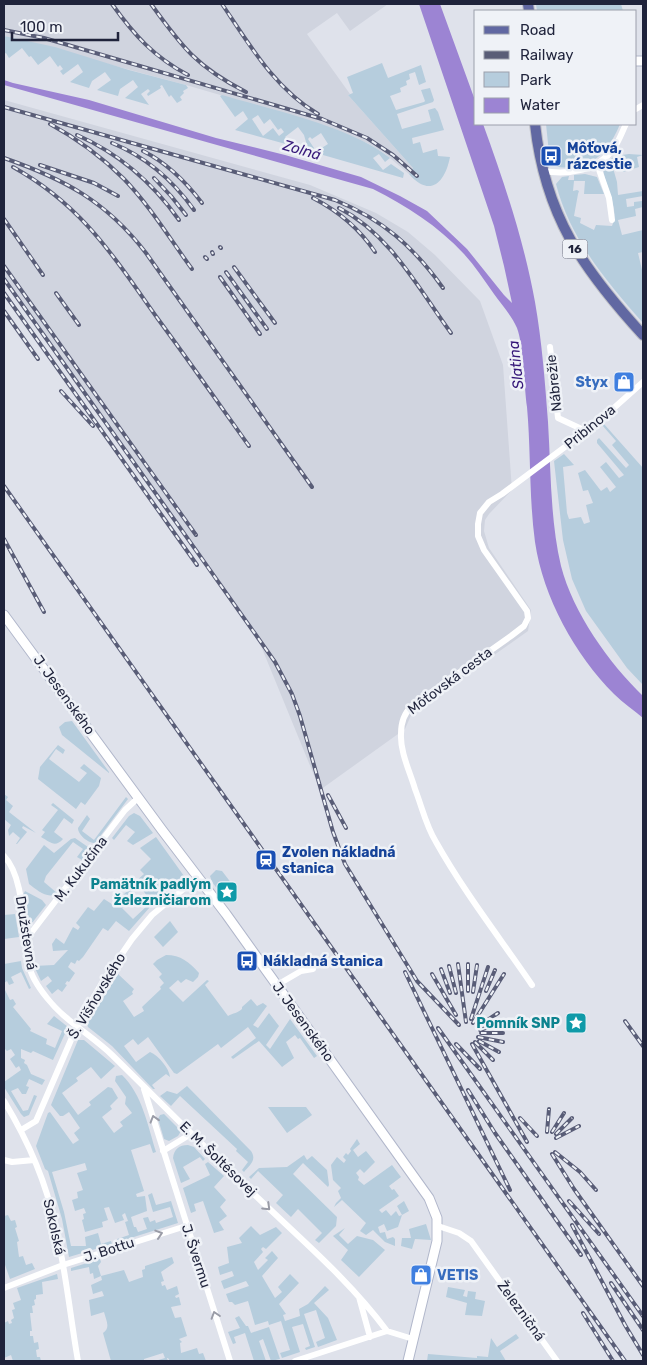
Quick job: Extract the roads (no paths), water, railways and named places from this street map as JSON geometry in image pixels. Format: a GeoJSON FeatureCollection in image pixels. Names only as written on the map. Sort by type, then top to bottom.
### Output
{"type":"FeatureCollection","features":[{"type":"Feature","properties":{"kind":"main road","name":"16"},"geometry":{"type":"LineString","coordinates":[[535,125],[543,171],[554,205],[574,247],[605,292],[643,335]]}},
{"type":"Feature","properties":{"kind":"street"},"geometry":{"type":"LineString","coordinates":[[543,171],[578,170],[598,164],[615,146],[626,125]]}},
{"type":"Feature","properties":{"kind":"street"},"geometry":{"type":"LineString","coordinates":[[598,164],[609,198],[612,220]]}},
{"type":"Feature","properties":{"kind":"street","name":"Nábrežie"},"geometry":{"type":"LineString","coordinates":[[550,347],[558,418],[586,431]]}},
{"type":"Feature","properties":{"kind":"street","name":"Pribinova"},"geometry":{"type":"LineString","coordinates":[[521,480],[586,431],[643,382]]}},
{"type":"Feature","properties":{"kind":"street","name":"Môťovská cesta"},"geometry":{"type":"LineString","coordinates":[[521,480],[485,506],[479,515],[477,530],[484,550],[527,612],[527,621],[524,626],[511,636],[410,709],[403,720],[401,735],[410,772],[424,817],[432,835],[464,886],[532,985]]}},
{"type":"Feature","properties":{"kind":"street","name":"J. Jesenského"},"geometry":{"type":"LineString","coordinates":[[4,615],[198,877],[424,1189],[435,1210],[438,1226],[435,1251],[408,1361]]}},
{"type":"Feature","properties":{"kind":"street","name":"M. Kukučína"},"geometry":{"type":"LineString","coordinates":[[26,941],[125,810],[138,798]]}},
{"type":"Feature","properties":{"kind":"street","name":"Družstevná"},"geometry":{"type":"LineString","coordinates":[[4,856],[15,873],[29,966],[36,982],[53,1005],[77,1026]]}},
{"type":"Feature","properties":{"kind":"street","name":"Š. Višňovského"},"geometry":{"type":"LineString","coordinates":[[21,1130],[36,1121],[77,1026],[102,983],[139,930],[160,908],[198,877]]}},
{"type":"Feature","properties":{"kind":"street"},"geometry":{"type":"LineString","coordinates":[[277,986],[301,971],[313,969]]}},
{"type":"Feature","properties":{"kind":"street","name":"E. M. Šoltésovej"},"geometry":{"type":"LineString","coordinates":[[77,1026],[102,1046],[358,1294],[387,1331]]}},
{"type":"Feature","properties":{"kind":"street","name":"J. Švermu"},"geometry":{"type":"LineString","coordinates":[[144,1088],[230,1361]]}},
{"type":"Feature","properties":{"kind":"street","name":"Sokolská"},"geometry":{"type":"LineString","coordinates":[[4,1101],[21,1130],[34,1160],[55,1224],[78,1361]]}},
{"type":"Feature","properties":{"kind":"street"},"geometry":{"type":"LineString","coordinates":[[164,1151],[192,1134]]}},
{"type":"Feature","properties":{"kind":"street"},"geometry":{"type":"LineString","coordinates":[[4,1160],[12,1162],[34,1160]]}},
{"type":"Feature","properties":{"kind":"street","name":"J. Bottu"},"geometry":{"type":"LineString","coordinates":[[4,1288],[63,1266],[186,1226]]}},
{"type":"Feature","properties":{"kind":"street","name":"Železničná"},"geometry":{"type":"LineString","coordinates":[[438,1226],[455,1231],[471,1242],[557,1361]]}},
{"type":"Feature","properties":{"kind":"street"},"geometry":{"type":"LineString","coordinates":[[358,1294],[370,1337]]}},
{"type":"Feature","properties":{"kind":"street"},"geometry":{"type":"LineString","coordinates":[[295,1361],[315,1358],[387,1331],[412,1339]]}},
{"type":"Feature","properties":{"kind":"water"},"geometry":{"type":"Polygon","coordinates":[[[419,4],[440,4],[474,98],[474,125],[483,125],[506,190],[525,257],[535,302],[541,347],[548,422],[553,512],[561,566],[574,602],[583,619],[605,653],[643,696],[643,718],[614,694],[586,662],[553,604],[539,563],[535,542],[527,407],[517,328],[472,263],[444,234],[422,217],[373,189],[4,85],[4,80],[89,100],[216,138],[285,155],[361,177],[427,211],[467,249],[512,303],[494,226],[419,4]]]}},
{"type":"Feature","properties":{"kind":"railway"},"geometry":{"type":"LineString","coordinates":[[112,4],[128,26],[155,53],[188,75]]}},
{"type":"Feature","properties":{"kind":"railway"},"geometry":{"type":"LineString","coordinates":[[151,4],[192,55],[215,74],[246,92]]}},
{"type":"Feature","properties":{"kind":"railway"},"geometry":{"type":"LineString","coordinates":[[222,4],[253,50],[276,79],[303,104],[318,114]]}},
{"type":"Feature","properties":{"kind":"railway"},"geometry":{"type":"LineString","coordinates":[[4,30],[44,38],[322,119],[367,138],[393,155],[417,176]]}},
{"type":"Feature","properties":{"kind":"railway"},"geometry":{"type":"LineString","coordinates":[[4,107],[335,200],[368,216],[396,236],[420,259],[443,288]]}},
{"type":"Feature","properties":{"kind":"railway"},"geometry":{"type":"LineString","coordinates":[[50,124],[89,149],[124,179],[151,211],[192,269]]}},
{"type":"Feature","properties":{"kind":"railway"},"geometry":{"type":"LineString","coordinates":[[77,135],[107,151],[134,170],[158,193],[179,220]]}},
{"type":"Feature","properties":{"kind":"railway"},"geometry":{"type":"LineString","coordinates":[[112,143],[136,155],[158,170],[177,188],[194,210]]}},
{"type":"Feature","properties":{"kind":"railway"},"geometry":{"type":"LineString","coordinates":[[143,151],[160,161],[175,174],[202,203]]}},
{"type":"Feature","properties":{"kind":"railway"},"geometry":{"type":"LineString","coordinates":[[4,158],[46,174],[82,194],[115,219],[131,235],[146,253],[312,487]]}},
{"type":"Feature","properties":{"kind":"railway"},"geometry":{"type":"LineString","coordinates":[[40,165],[94,183],[118,196]]}},
{"type":"Feature","properties":{"kind":"railway"},"geometry":{"type":"LineString","coordinates":[[13,167],[59,198],[95,234],[126,274],[249,446]]}},
{"type":"Feature","properties":{"kind":"railway"},"geometry":{"type":"LineString","coordinates":[[154,178],[186,215]]}},
{"type":"Feature","properties":{"kind":"railway"},"geometry":{"type":"LineString","coordinates":[[313,198],[347,221],[362,235],[375,252]]}},
{"type":"Feature","properties":{"kind":"railway"},"geometry":{"type":"LineString","coordinates":[[339,208],[357,219],[388,247],[402,263],[451,333]]}},
{"type":"Feature","properties":{"kind":"railway"},"geometry":{"type":"LineString","coordinates":[[4,219],[43,275]]}},
{"type":"Feature","properties":{"kind":"railway"},"geometry":{"type":"LineString","coordinates":[[4,266],[196,535]]}},
{"type":"Feature","properties":{"kind":"railway"},"geometry":{"type":"LineString","coordinates":[[234,267],[275,323]]}},
{"type":"Feature","properties":{"kind":"railway"},"geometry":{"type":"LineString","coordinates":[[226,272],[267,329]]}},
{"type":"Feature","properties":{"kind":"railway"},"geometry":{"type":"LineString","coordinates":[[220,277],[260,334]]}},
{"type":"Feature","properties":{"kind":"railway"},"geometry":{"type":"LineString","coordinates":[[4,279],[275,662],[292,694],[300,716],[333,832],[345,864],[417,981],[459,1025]]}},
{"type":"Feature","properties":{"kind":"railway"},"geometry":{"type":"LineString","coordinates":[[4,293],[197,565]]}},
{"type":"Feature","properties":{"kind":"railway"},"geometry":{"type":"LineString","coordinates":[[56,293],[79,325]]}},
{"type":"Feature","properties":{"kind":"railway"},"geometry":{"type":"LineString","coordinates":[[4,311],[38,359]]}},
{"type":"Feature","properties":{"kind":"railway"},"geometry":{"type":"LineString","coordinates":[[61,391],[93,426]]}},
{"type":"Feature","properties":{"kind":"railway"},"geometry":{"type":"LineString","coordinates":[[4,486],[625,1361]]}},
{"type":"Feature","properties":{"kind":"railway"},"geometry":{"type":"LineString","coordinates":[[4,539],[44,612]]}},
{"type":"Feature","properties":{"kind":"railway"},"geometry":{"type":"LineString","coordinates":[[328,795],[346,828]]}},
{"type":"Feature","properties":{"kind":"railway"},"geometry":{"type":"LineString","coordinates":[[458,964],[466,1022]]}},
{"type":"Feature","properties":{"kind":"railway"},"geometry":{"type":"LineString","coordinates":[[468,964],[468,991]]}},
{"type":"Feature","properties":{"kind":"railway"},"geometry":{"type":"LineString","coordinates":[[473,992],[477,965]]}},
{"type":"Feature","properties":{"kind":"railway"},"geometry":{"type":"LineString","coordinates":[[449,966],[456,993]]}},
{"type":"Feature","properties":{"kind":"railway"},"geometry":{"type":"LineString","coordinates":[[471,1019],[488,967]]}},
{"type":"Feature","properties":{"kind":"railway"},"geometry":{"type":"LineString","coordinates":[[441,969],[450,993]]}},
{"type":"Feature","properties":{"kind":"railway"},"geometry":{"type":"LineString","coordinates":[[486,991],[495,970]]}},
{"type":"Feature","properties":{"kind":"railway"},"geometry":{"type":"LineString","coordinates":[[405,972],[510,1190]]}},
{"type":"Feature","properties":{"kind":"railway"},"geometry":{"type":"LineString","coordinates":[[432,974],[456,1015]]}},
{"type":"Feature","properties":{"kind":"railway"},"geometry":{"type":"LineString","coordinates":[[473,1023],[504,974]]}},
{"type":"Feature","properties":{"kind":"railway"},"geometry":{"type":"LineString","coordinates":[[477,1027],[498,1013]]}},
{"type":"Feature","properties":{"kind":"railway"},"geometry":{"type":"LineString","coordinates":[[625,1021],[643,1046]]}},
{"type":"Feature","properties":{"kind":"railway"},"geometry":{"type":"LineString","coordinates":[[480,1030],[502,1022]]}},
{"type":"Feature","properties":{"kind":"railway"},"geometry":{"type":"LineString","coordinates":[[438,1028],[643,1316]]}},
{"type":"Feature","properties":{"kind":"railway"},"geometry":{"type":"LineString","coordinates":[[481,1033],[503,1033]]}},
{"type":"Feature","properties":{"kind":"railway"},"geometry":{"type":"LineString","coordinates":[[478,1037],[503,1042]]}},
{"type":"Feature","properties":{"kind":"railway"},"geometry":{"type":"LineString","coordinates":[[479,1041],[499,1052]]}},
{"type":"Feature","properties":{"kind":"railway"},"geometry":{"type":"LineString","coordinates":[[475,1042],[493,1060]]}},
{"type":"Feature","properties":{"kind":"railway"},"geometry":{"type":"LineString","coordinates":[[456,1044],[480,1069]]}},
{"type":"Feature","properties":{"kind":"railway"},"geometry":{"type":"LineString","coordinates":[[472,1044],[527,1142]]}},
{"type":"Feature","properties":{"kind":"railway"},"geometry":{"type":"LineString","coordinates":[[468,1090],[495,1133],[581,1255]]}},
{"type":"Feature","properties":{"kind":"railway"},"geometry":{"type":"LineString","coordinates":[[547,1132],[549,1109]]}},
{"type":"Feature","properties":{"kind":"railway"},"geometry":{"type":"LineString","coordinates":[[552,1132],[564,1113]]}},
{"type":"Feature","properties":{"kind":"railway"},"geometry":{"type":"LineString","coordinates":[[520,1118],[537,1136]]}},
{"type":"Feature","properties":{"kind":"railway"},"geometry":{"type":"LineString","coordinates":[[556,1134],[572,1118]]}},
{"type":"Feature","properties":{"kind":"railway"},"geometry":{"type":"LineString","coordinates":[[556,1138],[579,1126]]}},
{"type":"Feature","properties":{"kind":"railway"},"geometry":{"type":"LineString","coordinates":[[555,1152],[580,1172],[596,1190]]}},
{"type":"Feature","properties":{"kind":"railway"},"geometry":{"type":"LineString","coordinates":[[552,1154],[574,1189],[643,1286]]}},
{"type":"Feature","properties":{"kind":"railway"},"geometry":{"type":"LineString","coordinates":[[569,1201],[599,1234]]}},
{"type":"Feature","properties":{"kind":"railway"},"geometry":{"type":"LineString","coordinates":[[572,1225],[643,1355]]}},
{"type":"Feature","properties":{"kind":"railway"},"geometry":{"type":"LineString","coordinates":[[611,1283],[643,1330]]}},
{"type":"Feature","properties":{"kind":"railway"},"geometry":{"type":"LineString","coordinates":[[583,1313],[613,1361]]}},
{"type":"Feature","properties":{"kind":"place","name":"Môťová, rázcestie"},"geometry":{"type":"Point","coordinates":[551,156]}},
{"type":"Feature","properties":{"kind":"place","name":"Styx"},"geometry":{"type":"Point","coordinates":[624,382]}},
{"type":"Feature","properties":{"kind":"place","name":"Zvolen nákladná stanica"},"geometry":{"type":"Point","coordinates":[266,860]}},
{"type":"Feature","properties":{"kind":"place","name":"Pamätník padlým železničiarom"},"geometry":{"type":"Point","coordinates":[227,892]}},
{"type":"Feature","properties":{"kind":"place","name":"Nákladná stanica"},"geometry":{"type":"Point","coordinates":[247,961]}},
{"type":"Feature","properties":{"kind":"place","name":"Pomník SNP"},"geometry":{"type":"Point","coordinates":[576,1023]}},
{"type":"Feature","properties":{"kind":"place","name":"VETIS"},"geometry":{"type":"Point","coordinates":[421,1275]}},
{"type":"Feature","properties":{"kind":"water label","name":"Zolná"},"geometry":{"type":"Point","coordinates":[302,150]}},
{"type":"Feature","properties":{"kind":"water label","name":"Slatina"},"geometry":{"type":"Point","coordinates":[516,365]}}]}
